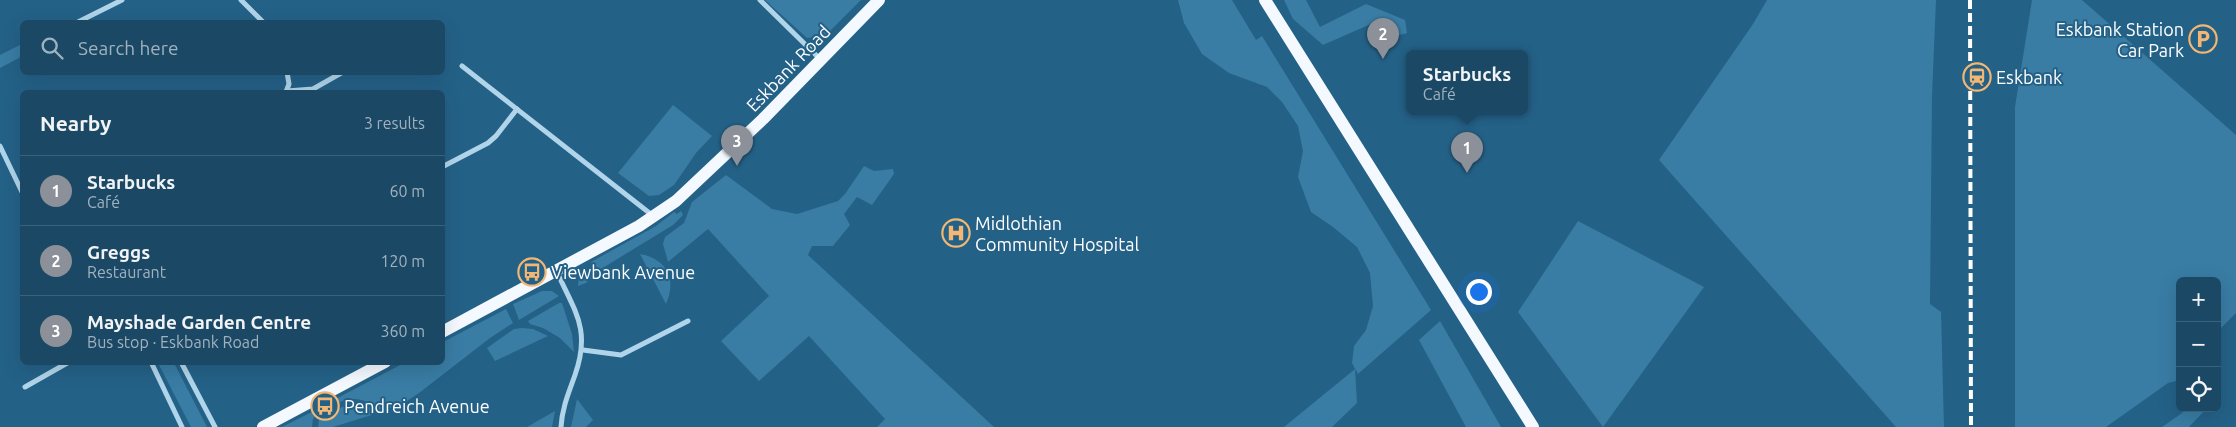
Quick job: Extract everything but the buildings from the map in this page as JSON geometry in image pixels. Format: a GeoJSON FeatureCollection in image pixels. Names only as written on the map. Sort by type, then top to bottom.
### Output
{"type":"FeatureCollection","features":[{"type":"Feature","properties":{"kind":"main road","name":"Eskbank Road"},"geometry":{"type":"LineString","coordinates":[[445,330],[557,272],[654,217],[676,200],[763,119],[879,0]]}},
{"type":"Feature","properties":{"kind":"main road"},"geometry":{"type":"LineString","coordinates":[[1265,0],[1533,427]]}},
{"type":"Feature","properties":{"kind":"main road"},"geometry":{"type":"LineString","coordinates":[[263,427],[379,365]]}},
{"type":"Feature","properties":{"kind":"street"},"geometry":{"type":"LineString","coordinates":[[82,20],[122,0]]}},
{"type":"Feature","properties":{"kind":"street"},"geometry":{"type":"LineString","coordinates":[[240,0],[261,20]]}},
{"type":"Feature","properties":{"kind":"street"},"geometry":{"type":"LineString","coordinates":[[760,0],[820,60]]}},
{"type":"Feature","properties":{"kind":"street"},"geometry":{"type":"LineString","coordinates":[[462,66],[654,217]]}},
{"type":"Feature","properties":{"kind":"street"},"geometry":{"type":"LineString","coordinates":[[287,90],[289,84],[288,75]]}},
{"type":"Feature","properties":{"kind":"street"},"geometry":{"type":"LineString","coordinates":[[303,90],[312,89],[338,75]]}},
{"type":"Feature","properties":{"kind":"street"},"geometry":{"type":"LineString","coordinates":[[445,165],[488,143],[496,136],[517,109]]}},
{"type":"Feature","properties":{"kind":"street"},"geometry":{"type":"LineString","coordinates":[[0,146],[20,188]]}},
{"type":"Feature","properties":{"kind":"street"},"geometry":{"type":"LineString","coordinates":[[557,272],[580,323],[583,350],[564,404],[561,427]]}},
{"type":"Feature","properties":{"kind":"street"},"geometry":{"type":"LineString","coordinates":[[583,350],[621,354],[688,320]]}},
{"type":"Feature","properties":{"kind":"street"},"geometry":{"type":"LineString","coordinates":[[25,387],[65,365]]}},
{"type":"Feature","properties":{"kind":"street"},"geometry":{"type":"LineString","coordinates":[[152,365],[182,427]]}},
{"type":"Feature","properties":{"kind":"street"},"geometry":{"type":"LineString","coordinates":[[183,365],[215,427]]}},
{"type":"Feature","properties":{"kind":"shaded area"},"geometry":{"type":"Polygon","coordinates":[[[765,0],[861,0],[825,36],[807,38],[765,0]]]}},
{"type":"Feature","properties":{"kind":"shaded area"},"geometry":{"type":"Polygon","coordinates":[[[1178,0],[1232,0],[1256,40],[1262,36],[1431,310],[1358,374],[1352,363],[1354,346],[1366,330],[1373,306],[1370,273],[1357,247],[1311,212],[1298,177],[1303,151],[1298,126],[1282,102],[1267,87],[1229,73],[1202,54],[1184,23],[1178,0]]]}},
{"type":"Feature","properties":{"kind":"shaded area"},"geometry":{"type":"Polygon","coordinates":[[[1284,0],[1306,0],[1320,27],[1366,4],[1405,20],[1407,33],[1396,36],[1373,23],[1323,45],[1293,19],[1284,0]]]}},
{"type":"Feature","properties":{"kind":"shaded area"},"geometry":{"type":"Polygon","coordinates":[[[1767,0],[1936,0],[1932,96],[1930,304],[1941,312],[1944,427],[1896,427],[1659,160],[1753,24],[1767,0]]]}},
{"type":"Feature","properties":{"kind":"shaded area"},"geometry":{"type":"Polygon","coordinates":[[[2032,0],[2082,0],[2236,135],[2236,313],[2221,328],[2221,277],[2176,277],[2176,381],[2168,383],[2106,427],[2015,427],[2015,107],[2032,0]]]}},
{"type":"Feature","properties":{"kind":"shaded area"},"geometry":{"type":"Polygon","coordinates":[[[20,45],[19,58],[0,68],[0,55],[20,45]]]}},
{"type":"Feature","properties":{"kind":"shaded area"},"geometry":{"type":"Polygon","coordinates":[[[673,105],[712,136],[696,153],[674,185],[659,195],[649,196],[618,173],[673,105]]]}},
{"type":"Feature","properties":{"kind":"shaded area"},"geometry":{"type":"Polygon","coordinates":[[[864,166],[874,171],[893,169],[894,174],[872,205],[857,197],[844,214],[850,225],[833,246],[812,246],[808,255],[994,427],[877,427],[885,419],[809,336],[759,381],[721,341],[769,296],[708,229],[668,262],[663,244],[665,237],[684,223],[692,202],[726,175],[772,209],[797,214],[838,201],[864,166]]]}},
{"type":"Feature","properties":{"kind":"shaded area"},"geometry":{"type":"Polygon","coordinates":[[[681,211],[683,215],[673,225],[601,269],[586,283],[578,286],[579,276],[593,267],[591,262],[656,226],[674,212],[677,214],[681,211]]]}},
{"type":"Feature","properties":{"kind":"shaded area"},"geometry":{"type":"Polygon","coordinates":[[[1578,221],[1704,287],[1603,427],[1518,312],[1578,221]]]}},
{"type":"Feature","properties":{"kind":"shaded area"},"geometry":{"type":"Polygon","coordinates":[[[640,254],[657,260],[667,272],[670,286],[666,304],[640,254]]]}},
{"type":"Feature","properties":{"kind":"shaded area"},"geometry":{"type":"Polygon","coordinates":[[[542,291],[552,291],[559,296],[519,320],[513,304],[542,291]]]}},
{"type":"Feature","properties":{"kind":"shaded area"},"geometry":{"type":"Polygon","coordinates":[[[562,303],[572,334],[574,352],[560,338],[543,328],[530,324],[528,321],[562,303]]]}},
{"type":"Feature","properties":{"kind":"shaded area"},"geometry":{"type":"Polygon","coordinates":[[[506,309],[513,323],[490,338],[404,403],[382,411],[363,400],[351,399],[330,407],[328,403],[400,365],[445,365],[445,341],[506,309]]]}},
{"type":"Feature","properties":{"kind":"shaded area"},"geometry":{"type":"Polygon","coordinates":[[[1440,321],[1501,427],[1466,427],[1419,340],[1440,321]]]}},
{"type":"Feature","properties":{"kind":"shaded area"},"geometry":{"type":"Polygon","coordinates":[[[514,329],[533,329],[548,336],[495,361],[487,348],[514,329]]]}},
{"type":"Feature","properties":{"kind":"shaded area"},"geometry":{"type":"Polygon","coordinates":[[[159,365],[175,365],[207,427],[191,427],[159,365]]]}},
{"type":"Feature","properties":{"kind":"shaded area"},"geometry":{"type":"Polygon","coordinates":[[[1355,369],[1357,403],[1332,427],[1284,427],[1355,369]]]}},
{"type":"Feature","properties":{"kind":"shaded area"},"geometry":{"type":"Polygon","coordinates":[[[577,399],[593,420],[586,427],[571,427],[577,399]]]}},
{"type":"Feature","properties":{"kind":"shaded area"},"geometry":{"type":"Polygon","coordinates":[[[352,404],[369,407],[375,414],[333,427],[318,427],[319,420],[344,406],[352,404]]]}},
{"type":"Feature","properties":{"kind":"shaded area"},"geometry":{"type":"Polygon","coordinates":[[[314,411],[316,415],[313,419],[312,427],[282,427],[314,411]]]}},
{"type":"Feature","properties":{"kind":"shaded area"},"geometry":{"type":"Polygon","coordinates":[[[555,411],[552,427],[527,427],[555,411]]]}},
{"type":"Feature","properties":{"kind":"shaded area"},"geometry":{"type":"Polygon","coordinates":[[[2184,412],[2203,412],[2189,427],[2162,427],[2184,412]]]}},
{"type":"Feature","properties":{"kind":"railway"},"geometry":{"type":"LineString","coordinates":[[1970,0],[1971,427]]}},
{"type":"Feature","properties":{"kind":"place","name":"Eskbank Station Car Park"},"geometry":{"type":"Point","coordinates":[2203,39]}},
{"type":"Feature","properties":{"kind":"place","name":"Greggs"},"geometry":{"type":"Point","coordinates":[1383,59]}},
{"type":"Feature","properties":{"kind":"place","name":"Eskbank"},"geometry":{"type":"Point","coordinates":[1977,77]}},
{"type":"Feature","properties":{"kind":"place","name":"Mayshade Garden Centre"},"geometry":{"type":"Point","coordinates":[737,166]}},
{"type":"Feature","properties":{"kind":"place","name":"Starbucks"},"geometry":{"type":"Point","coordinates":[1467,173]}},
{"type":"Feature","properties":{"kind":"place","name":"Midlothian Community Hospital"},"geometry":{"type":"Point","coordinates":[956,233]}},
{"type":"Feature","properties":{"kind":"place","name":"Viewbank Avenue"},"geometry":{"type":"Point","coordinates":[532,272]}},
{"type":"Feature","properties":{"kind":"place","name":"Pendreich Avenue"},"geometry":{"type":"Point","coordinates":[325,406]}}]}
